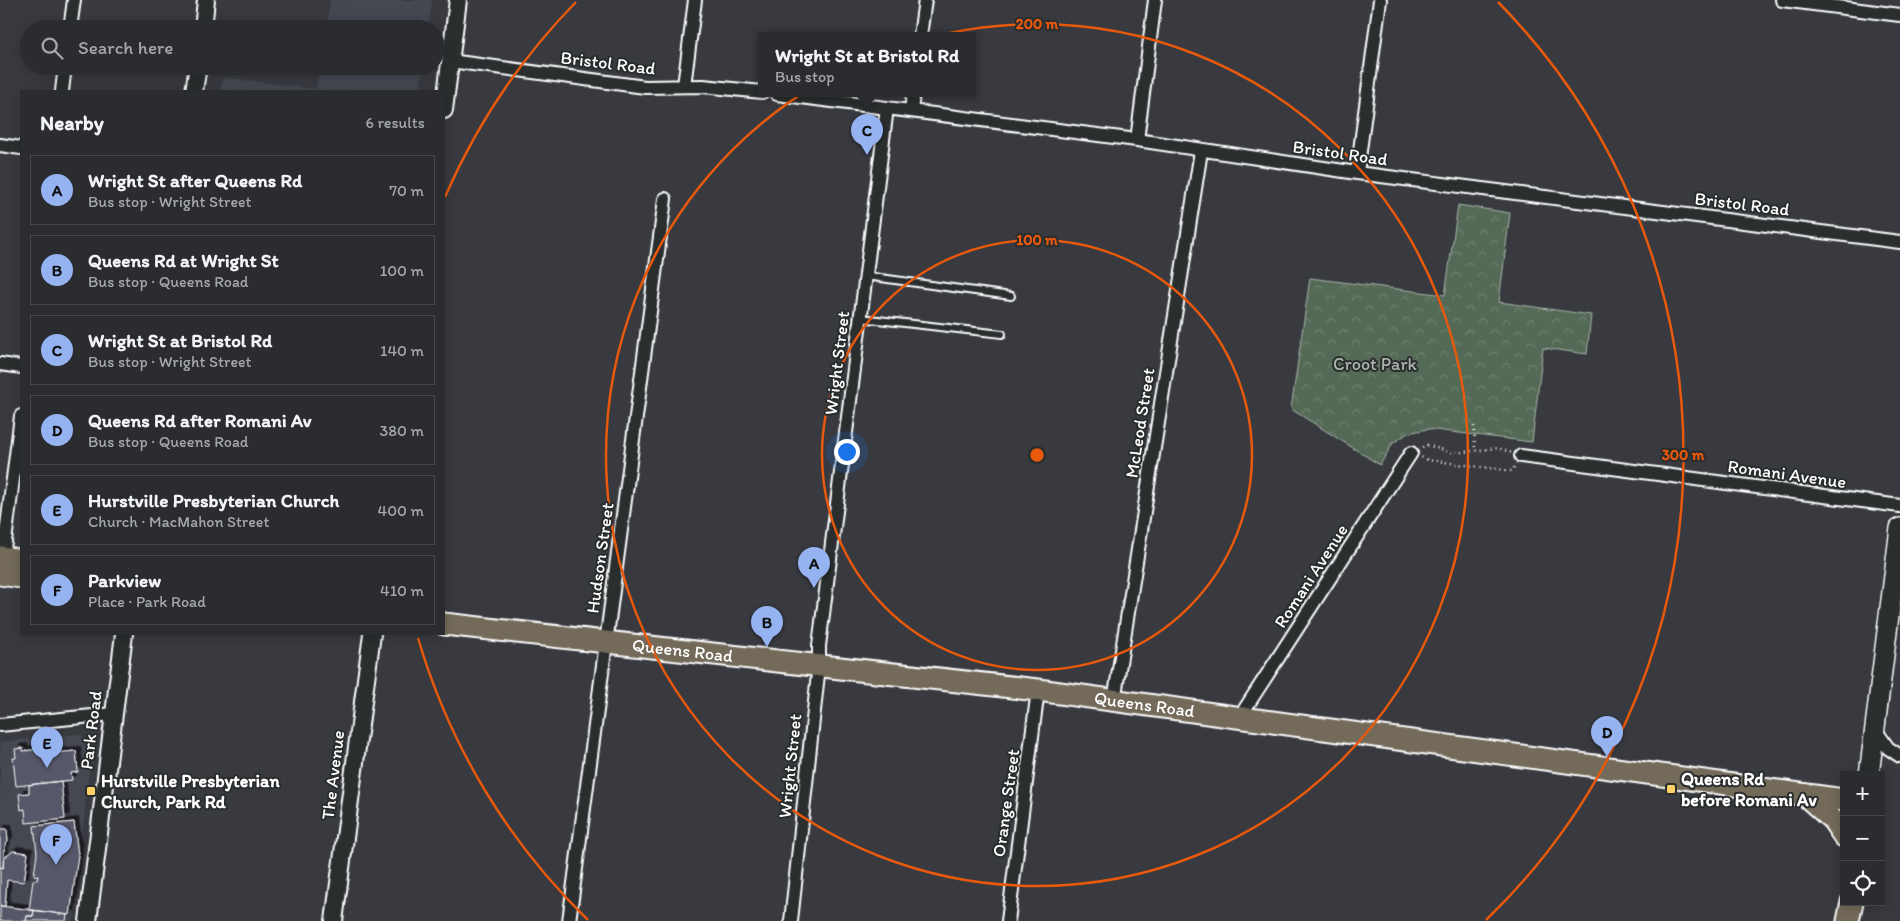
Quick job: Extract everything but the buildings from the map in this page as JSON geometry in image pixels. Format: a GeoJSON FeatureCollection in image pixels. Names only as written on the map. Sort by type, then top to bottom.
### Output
{"type":"FeatureCollection","features":[{"type":"Feature","properties":{"kind":"main road"},"geometry":{"type":"LineString","coordinates":[[1869,771],[1900,528]]}},
{"type":"Feature","properties":{"kind":"main road"},"geometry":{"type":"LineString","coordinates":[[6,562],[20,576]]}},
{"type":"Feature","properties":{"kind":"main road","name":"Queens Road"},"geometry":{"type":"LineString","coordinates":[[445,624],[1038,690],[1840,799]]}},
{"type":"Feature","properties":{"kind":"main road"},"geometry":{"type":"LineString","coordinates":[[1805,795],[1833,820],[1840,830]]}},
{"type":"Feature","properties":{"kind":"main road"},"geometry":{"type":"LineString","coordinates":[[1848,921],[1851,906]]}},
{"type":"Feature","properties":{"kind":"street"},"geometry":{"type":"LineString","coordinates":[[71,20],[74,0]]}},
{"type":"Feature","properties":{"kind":"street"},"geometry":{"type":"LineString","coordinates":[[203,20],[206,0]]}},
{"type":"Feature","properties":{"kind":"street"},"geometry":{"type":"LineString","coordinates":[[445,102],[458,0]]}},
{"type":"Feature","properties":{"kind":"street"},"geometry":{"type":"LineString","coordinates":[[684,86],[695,0]]}},
{"type":"Feature","properties":{"kind":"street"},"geometry":{"type":"LineString","coordinates":[[921,32],[925,0]]}},
{"type":"Feature","properties":{"kind":"street"},"geometry":{"type":"LineString","coordinates":[[1137,140],[1155,0]]}},
{"type":"Feature","properties":{"kind":"street"},"geometry":{"type":"LineString","coordinates":[[1357,174],[1380,0]]}},
{"type":"Feature","properties":{"kind":"street"},"geometry":{"type":"LineString","coordinates":[[1782,0],[1900,15]]}},
{"type":"Feature","properties":{"kind":"street","name":"Bristol Road"},"geometry":{"type":"LineString","coordinates":[[450,61],[664,88],[684,86],[724,87],[758,91]]}},
{"type":"Feature","properties":{"kind":"street"},"geometry":{"type":"LineString","coordinates":[[62,90],[65,75]]}},
{"type":"Feature","properties":{"kind":"street"},"geometry":{"type":"LineString","coordinates":[[194,90],[197,75]]}},
{"type":"Feature","properties":{"kind":"street","name":"Bristol Road"},"geometry":{"type":"LineString","coordinates":[[800,97],[1137,140],[1357,174],[1900,242]]}},
{"type":"Feature","properties":{"kind":"street"},"geometry":{"type":"LineString","coordinates":[[910,111],[912,97]]}},
{"type":"Feature","properties":{"kind":"street","name":"Wright Street"},"geometry":{"type":"LineString","coordinates":[[791,921],[819,665],[819,646],[887,108]]}},
{"type":"Feature","properties":{"kind":"street"},"geometry":{"type":"LineString","coordinates":[[0,145],[20,148]]}},
{"type":"Feature","properties":{"kind":"street","name":"McLeod Street"},"geometry":{"type":"LineString","coordinates":[[1114,701],[1201,151]]}},
{"type":"Feature","properties":{"kind":"street","name":"Hudson Street"},"geometry":{"type":"LineString","coordinates":[[569,921],[666,200]]}},
{"type":"Feature","properties":{"kind":"street"},"geometry":{"type":"LineString","coordinates":[[0,364],[20,367]]}},
{"type":"Feature","properties":{"kind":"street"},"geometry":{"type":"LineString","coordinates":[[6,562],[20,426]]}},
{"type":"Feature","properties":{"kind":"street","name":"Romani Avenue"},"geometry":{"type":"LineString","coordinates":[[1239,718],[1412,453]]}},
{"type":"Feature","properties":{"kind":"street","name":"Romani Avenue"},"geometry":{"type":"LineString","coordinates":[[1522,456],[1900,506]]}},
{"type":"Feature","properties":{"kind":"street","name":"Park Road"},"geometry":{"type":"LineString","coordinates":[[88,921],[124,635]]}},
{"type":"Feature","properties":{"kind":"street","name":"The Avenue"},"geometry":{"type":"LineString","coordinates":[[334,921],[372,635]]}},
{"type":"Feature","properties":{"kind":"street","name":"Orange Street"},"geometry":{"type":"LineString","coordinates":[[1008,921],[1038,690]]}},
{"type":"Feature","properties":{"kind":"street"},"geometry":{"type":"LineString","coordinates":[[0,725],[113,714]]}},
{"type":"Feature","properties":{"kind":"street"},"geometry":{"type":"LineString","coordinates":[[1874,728],[1888,748],[1900,756]]}},
{"type":"Feature","properties":{"kind":"lane"},"geometry":{"type":"LineString","coordinates":[[866,276],[1011,296]]}},
{"type":"Feature","properties":{"kind":"lane"},"geometry":{"type":"LineString","coordinates":[[860,318],[1002,334]]}},
{"type":"Feature","properties":{"kind":"path"},"geometry":{"type":"LineString","coordinates":[[1474,426],[1475,451]]}},
{"type":"Feature","properties":{"kind":"path"},"geometry":{"type":"LineString","coordinates":[[1427,445],[1454,453],[1498,448],[1522,456],[1512,471],[1428,460],[1412,453],[1427,445]]}},
{"type":"Feature","properties":{"kind":"shaded area"},"geometry":{"type":"Polygon","coordinates":[[[330,0],[432,0],[429,20],[327,20],[330,0]]]}},
{"type":"Feature","properties":{"kind":"shaded area"},"geometry":{"type":"Polygon","coordinates":[[[318,75],[422,75],[420,90],[220,90],[223,77],[316,89],[318,75]]]}},
{"type":"Feature","properties":{"kind":"shaded area"},"geometry":{"type":"Polygon","coordinates":[[[79,734],[92,743],[73,921],[0,921],[0,742],[79,734]]]}},
{"type":"Feature","properties":{"kind":"green space","name":"Croot Park"},"geometry":{"type":"Polygon","coordinates":[[[1458,205],[1510,213],[1499,302],[1591,315],[1587,354],[1543,348],[1532,442],[1427,429],[1408,433],[1393,443],[1380,465],[1291,409],[1310,278],[1445,295],[1458,205]]]}},
{"type":"Feature","properties":{"kind":"place","name":"Wright St at Bristol Rd"},"geometry":{"type":"Point","coordinates":[867,155]}},
{"type":"Feature","properties":{"kind":"place","name":"Wright St after Queens Rd"},"geometry":{"type":"Point","coordinates":[814,588]}},
{"type":"Feature","properties":{"kind":"place","name":"Queens Rd at Wright St"},"geometry":{"type":"Point","coordinates":[767,647]}},
{"type":"Feature","properties":{"kind":"place","name":"Queens Rd after Romani Av"},"geometry":{"type":"Point","coordinates":[1607,757]}},
{"type":"Feature","properties":{"kind":"place","name":"Hurstville Presbyterian Church"},"geometry":{"type":"Point","coordinates":[47,768]}},
{"type":"Feature","properties":{"kind":"place","name":"Queens Rd before Romani Av"},"geometry":{"type":"Point","coordinates":[1671,789]}},
{"type":"Feature","properties":{"kind":"place","name":"Hurstville Presbyterian Church, Park Rd"},"geometry":{"type":"Point","coordinates":[91,791]}},
{"type":"Feature","properties":{"kind":"place","name":"Parkview"},"geometry":{"type":"Point","coordinates":[56,865]}}]}
